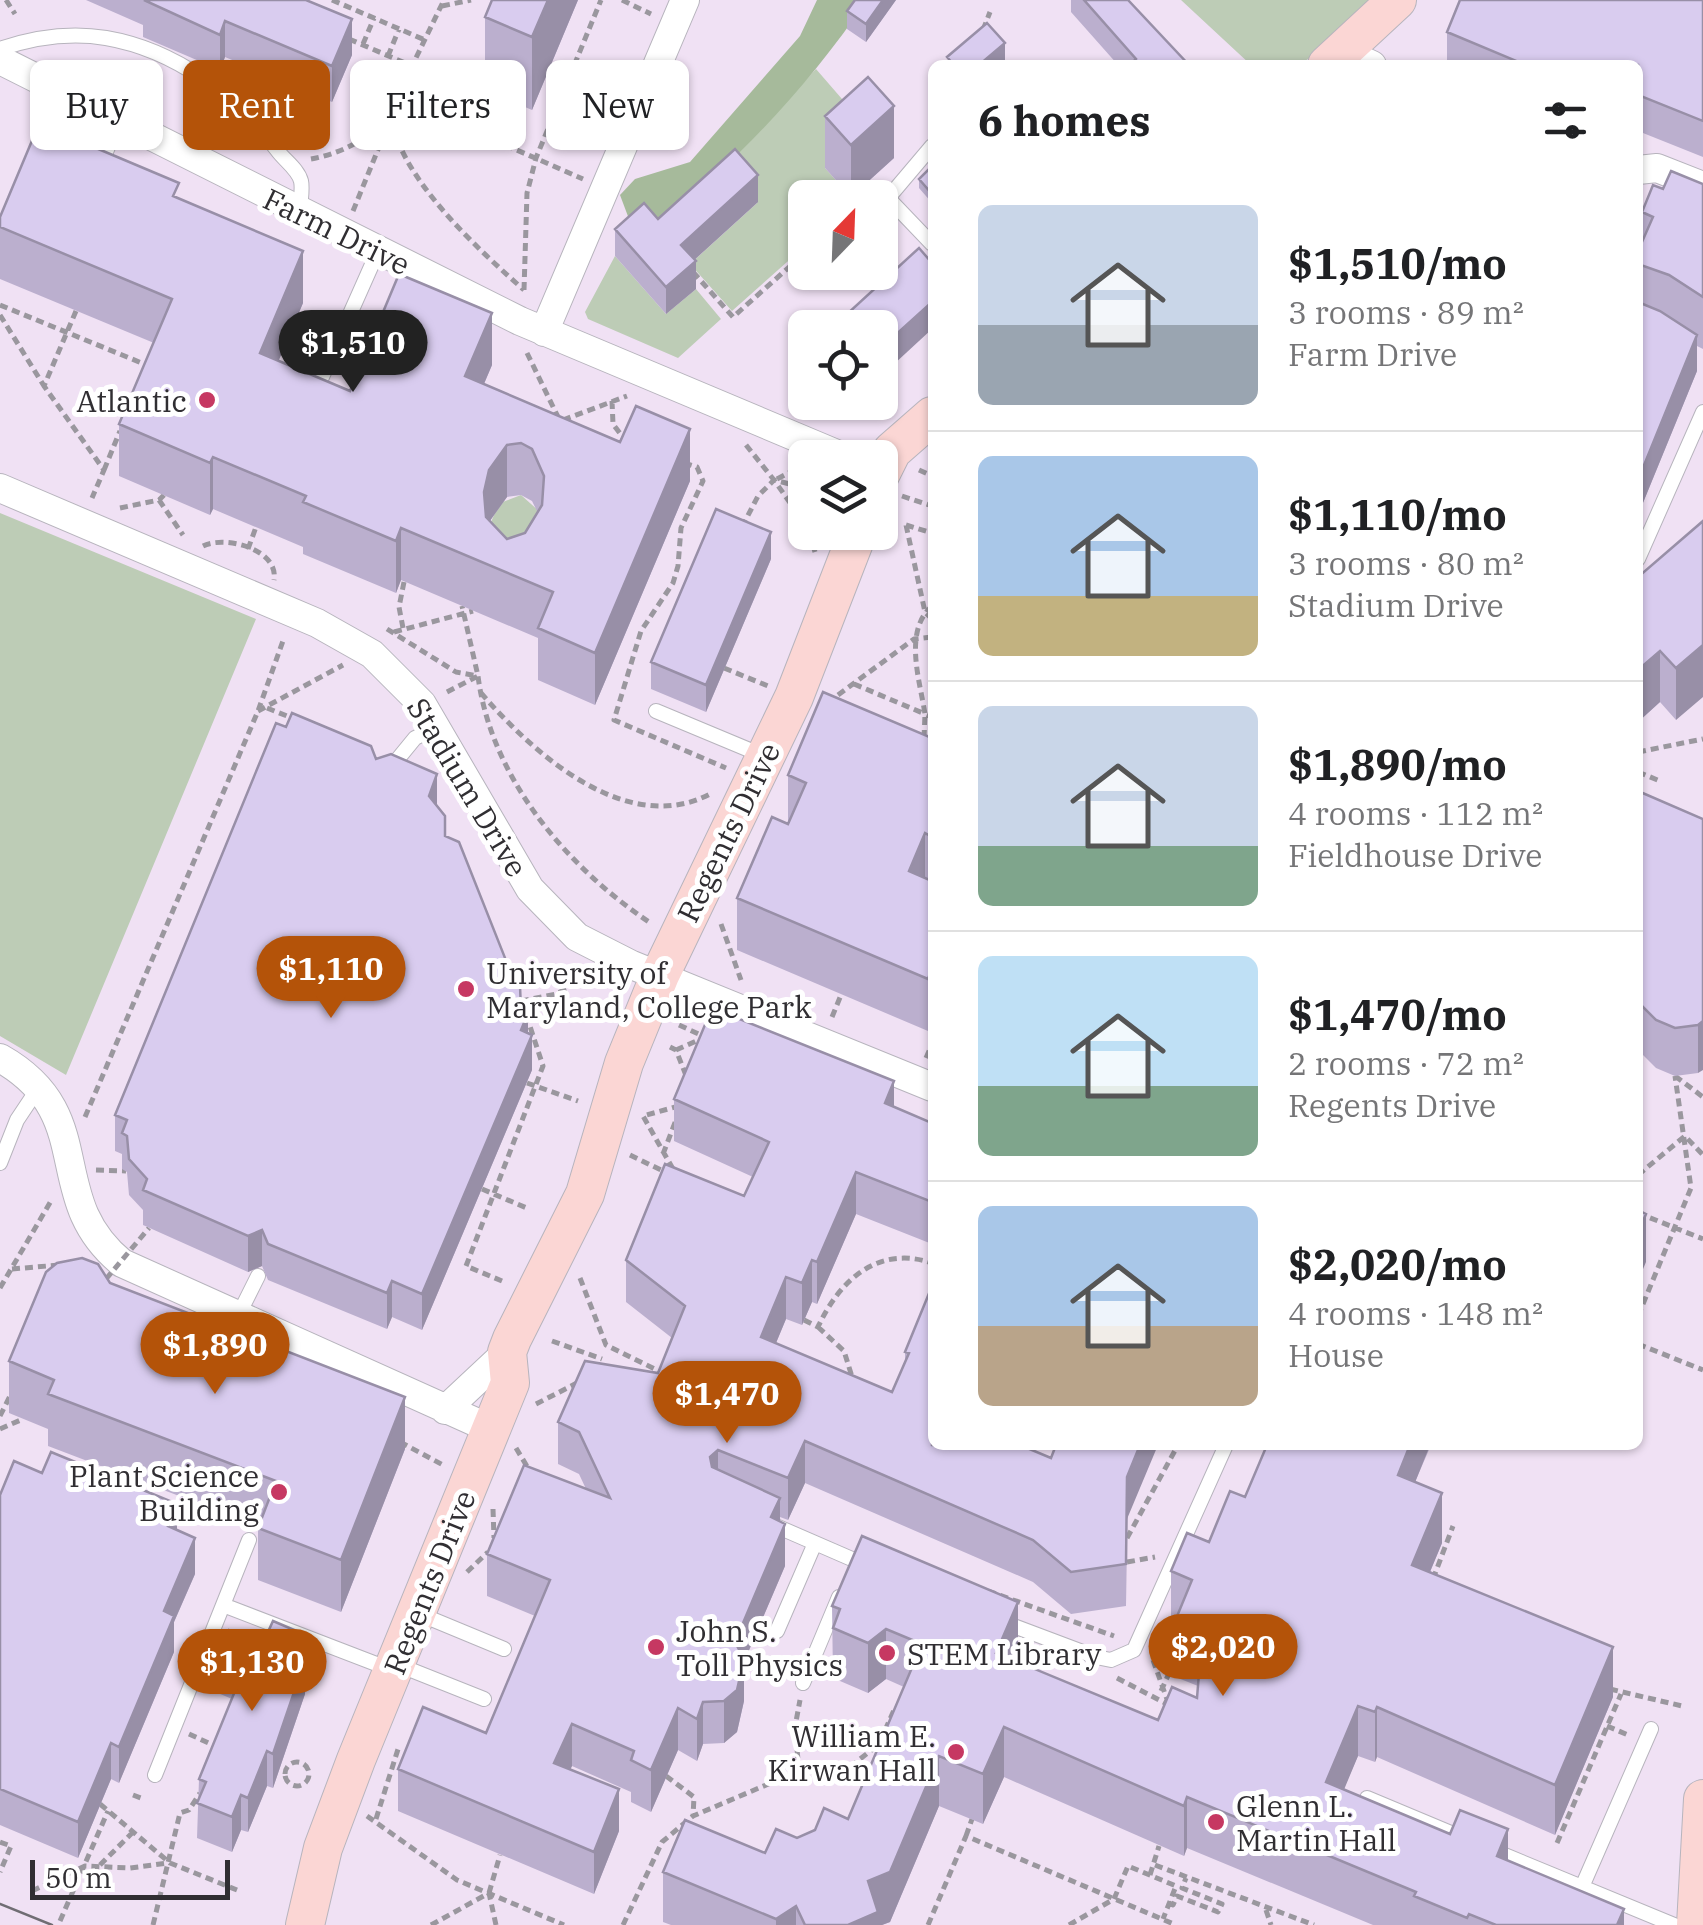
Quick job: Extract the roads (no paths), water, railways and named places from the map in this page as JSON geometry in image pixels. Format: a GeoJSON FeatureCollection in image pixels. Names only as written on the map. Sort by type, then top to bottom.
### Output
{"type":"FeatureCollection","features":[{"type":"Feature","properties":{"kind":"street"},"geometry":{"type":"LineString","coordinates":[[532,337],[685,0]]}},
{"type":"Feature","properties":{"kind":"street"},"geometry":{"type":"LineString","coordinates":[[1347,60],[1397,0]]}},
{"type":"Feature","properties":{"kind":"street","name":"Farm Drive"},"geometry":{"type":"LineString","coordinates":[[0,60],[30,75]]}},
{"type":"Feature","properties":{"kind":"street","name":"Farm Drive"},"geometry":{"type":"LineString","coordinates":[[163,143],[378,252],[532,337],[799,440]]}},
{"type":"Feature","properties":{"kind":"street"},"geometry":{"type":"LineString","coordinates":[[1646,173],[1703,186]]}},
{"type":"Feature","properties":{"kind":"street"},"geometry":{"type":"LineString","coordinates":[[898,446],[928,420]]}},
{"type":"Feature","properties":{"kind":"street","name":"Stadium Drive"},"geometry":{"type":"LineString","coordinates":[[0,488],[317,623],[372,638],[438,726],[543,906],[596,949],[928,1086]]}},
{"type":"Feature","properties":{"kind":"street","name":"Regents Drive"},"geometry":{"type":"LineString","coordinates":[[445,1410],[507,1352],[585,1194],[624,1063],[660,974],[750,764],[804,696],[852,550]]}},
{"type":"Feature","properties":{"kind":"street"},"geometry":{"type":"LineString","coordinates":[[0,1058],[40,1087],[65,1134],[74,1192],[90,1232],[122,1263],[445,1410],[507,1427]]}},
{"type":"Feature","properties":{"kind":"street","name":"Regents Drive"},"geometry":{"type":"LineString","coordinates":[[305,1925],[323,1848],[416,1612],[507,1427],[507,1352]]}},
{"type":"Feature","properties":{"kind":"street"},"geometry":{"type":"LineString","coordinates":[[1696,1925],[1703,1799]]}},
{"type":"Feature","properties":{"kind":"lane"},"geometry":{"type":"LineString","coordinates":[[0,49],[32,38],[88,36],[135,46],[189,70],[250,113],[292,166],[301,180],[300,212]]}},
{"type":"Feature","properties":{"kind":"lane"},"geometry":{"type":"LineString","coordinates":[[98,171],[107,150]]}},
{"type":"Feature","properties":{"kind":"lane"},"geometry":{"type":"LineString","coordinates":[[928,151],[888,198],[928,240]]}},
{"type":"Feature","properties":{"kind":"lane"},"geometry":{"type":"LineString","coordinates":[[308,410],[378,252]]}},
{"type":"Feature","properties":{"kind":"lane"},"geometry":{"type":"LineString","coordinates":[[1643,548],[1703,412]]}},
{"type":"Feature","properties":{"kind":"lane"},"geometry":{"type":"LineString","coordinates":[[656,711],[750,764]]}},
{"type":"Feature","properties":{"kind":"lane"},"geometry":{"type":"LineString","coordinates":[[381,786],[408,744],[438,726]]}},
{"type":"Feature","properties":{"kind":"lane"},"geometry":{"type":"LineString","coordinates":[[0,1163],[18,1120],[40,1087]]}},
{"type":"Feature","properties":{"kind":"lane"},"geometry":{"type":"LineString","coordinates":[[238,1316],[258,1276]]}},
{"type":"Feature","properties":{"kind":"lane"},"geometry":{"type":"LineString","coordinates":[[985,1615],[1096,1658],[1111,1660],[1134,1650],[1224,1450]]}},
{"type":"Feature","properties":{"kind":"lane"},"geometry":{"type":"LineString","coordinates":[[751,1516],[889,1575]]}},
{"type":"Feature","properties":{"kind":"lane"},"geometry":{"type":"LineString","coordinates":[[155,1775],[249,1540]]}},
{"type":"Feature","properties":{"kind":"lane"},"geometry":{"type":"LineString","coordinates":[[778,1631],[815,1542]]}},
{"type":"Feature","properties":{"kind":"lane"},"geometry":{"type":"LineString","coordinates":[[803,1683],[855,1560]]}},
{"type":"Feature","properties":{"kind":"lane"},"geometry":{"type":"LineString","coordinates":[[223,1606],[484,1699]]}},
{"type":"Feature","properties":{"kind":"lane"},"geometry":{"type":"LineString","coordinates":[[416,1612],[504,1649]]}},
{"type":"Feature","properties":{"kind":"lane"},"geometry":{"type":"LineString","coordinates":[[1582,1887],[1650,1729]]}},
{"type":"Feature","properties":{"kind":"lane"},"geometry":{"type":"LineString","coordinates":[[1367,1798],[1674,1925]]}},
{"type":"Feature","properties":{"kind":"tram line"},"geometry":{"type":"LineString","coordinates":[[0,1904],[52,1925]]}},
{"type":"Feature","properties":{"kind":"place","name":"Atlantic"},"geometry":{"type":"Point","coordinates":[207,400]}},
{"type":"Feature","properties":{"kind":"place","name":"University of Maryland, College Park"},"geometry":{"type":"Point","coordinates":[466,989]}},
{"type":"Feature","properties":{"kind":"place","name":"Plant Science Building"},"geometry":{"type":"Point","coordinates":[279,1492]}},
{"type":"Feature","properties":{"kind":"place","name":"John S. Toll Physics"},"geometry":{"type":"Point","coordinates":[656,1647]}},
{"type":"Feature","properties":{"kind":"place","name":"STEM Library"},"geometry":{"type":"Point","coordinates":[887,1653]}},
{"type":"Feature","properties":{"kind":"place","name":"William E. Kirwan Hall"},"geometry":{"type":"Point","coordinates":[956,1752]}},
{"type":"Feature","properties":{"kind":"place","name":"Glenn L. Martin Hall"},"geometry":{"type":"Point","coordinates":[1216,1822]}}]}
